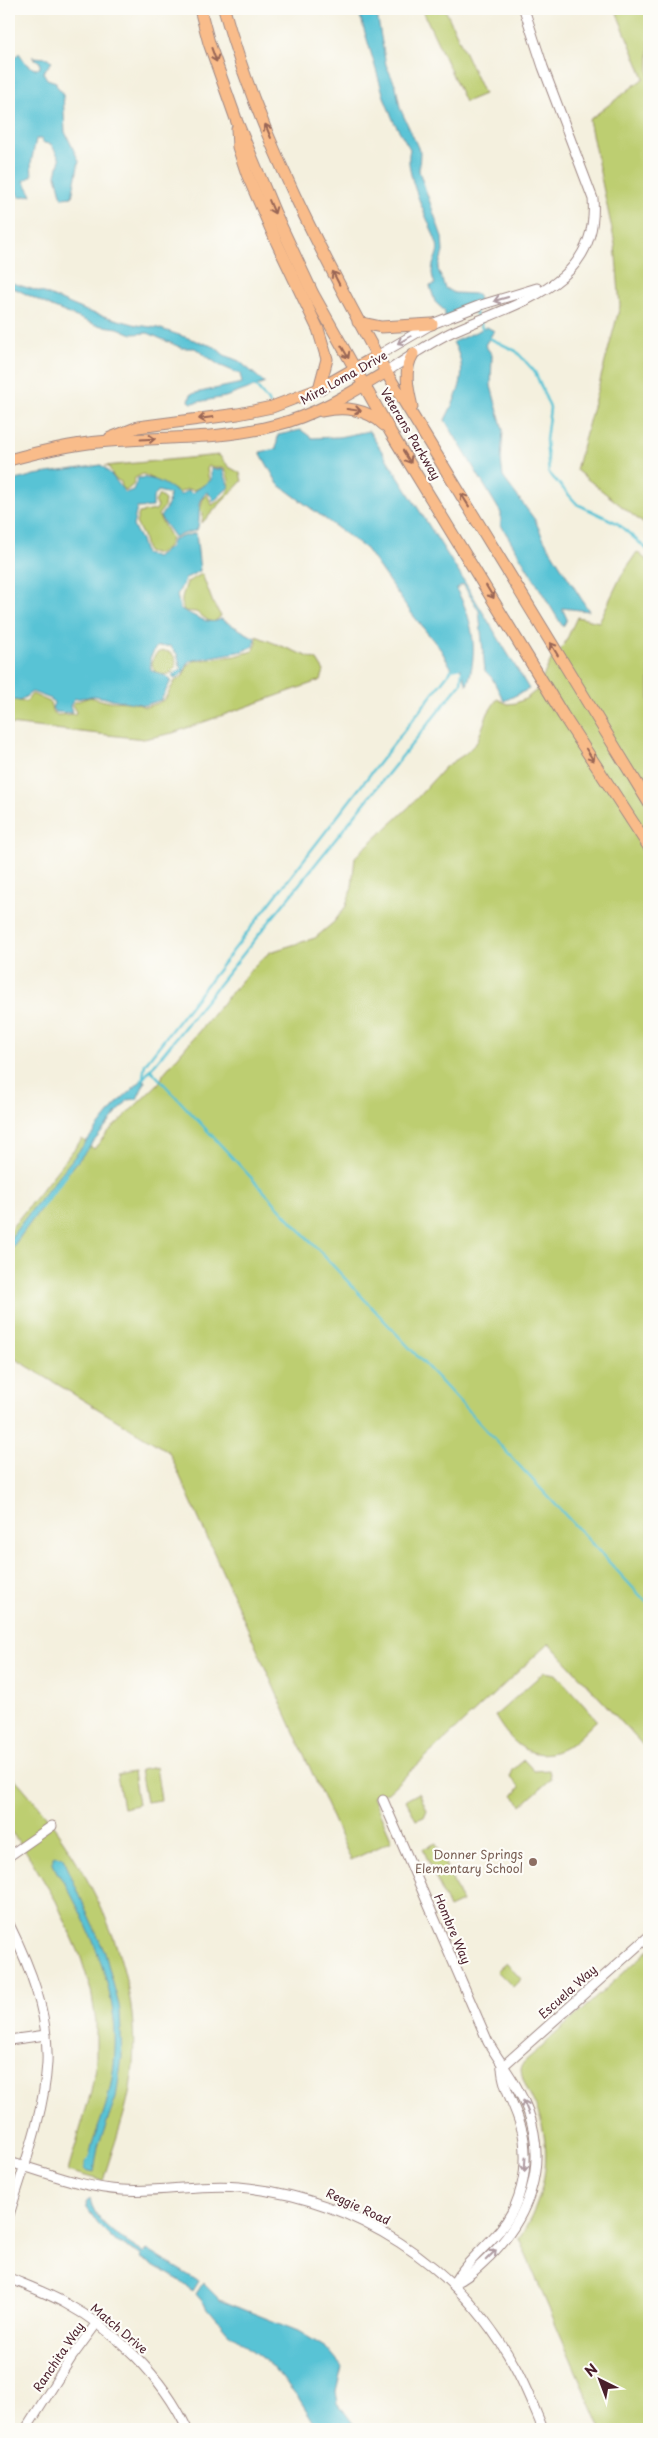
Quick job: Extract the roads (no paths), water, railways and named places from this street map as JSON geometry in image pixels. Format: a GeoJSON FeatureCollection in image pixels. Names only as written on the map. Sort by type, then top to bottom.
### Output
{"type":"FeatureCollection","features":[{"type":"Feature","properties":{"kind":"main road","name":"Veterans Parkway"},"geometry":{"type":"LineString","coordinates":[[200,9],[209,43],[236,120],[304,276],[392,433],[465,550],[563,714],[649,847]]}},
{"type":"Feature","properties":{"kind":"main road","name":"Veterans Parkway"},"geometry":{"type":"LineString","coordinates":[[224,9],[259,111],[294,193],[358,322],[386,372],[486,534],[578,690],[649,803]]}},
{"type":"Feature","properties":{"kind":"main road"},"geometry":{"type":"LineString","coordinates":[[236,120],[238,147],[247,174],[318,329],[327,359],[319,389]]}},
{"type":"Feature","properties":{"kind":"main road"},"geometry":{"type":"LineString","coordinates":[[358,322],[381,327],[432,324]]}},
{"type":"Feature","properties":{"kind":"main road"},"geometry":{"type":"LineString","coordinates":[[413,354],[407,365],[408,391],[414,416]]}},
{"type":"Feature","properties":{"kind":"main road","name":"Mira Loma Drive"},"geometry":{"type":"LineString","coordinates":[[100,442],[138,427],[254,411],[285,403],[319,389],[377,356]]}},
{"type":"Feature","properties":{"kind":"main road","name":"Mira Loma Drive"},"geometry":{"type":"LineString","coordinates":[[9,460],[66,446],[100,442],[225,435],[290,422],[309,414],[386,372]]}},
{"type":"Feature","properties":{"kind":"main road"},"geometry":{"type":"LineString","coordinates":[[309,414],[331,409],[367,412],[377,418],[392,433]]}},
{"type":"Feature","properties":{"kind":"street","name":"Mira Loma Drive"},"geometry":{"type":"LineString","coordinates":[[386,372],[448,334],[484,319],[554,283],[570,272],[588,245],[592,231],[593,198],[543,67],[524,9]]}},
{"type":"Feature","properties":{"kind":"street","name":"Mira Loma Drive"},"geometry":{"type":"LineString","coordinates":[[377,356],[444,319],[481,305],[554,283]]}},
{"type":"Feature","properties":{"kind":"street","name":"Hombre Way"},"geometry":{"type":"LineString","coordinates":[[383,1800],[488,2042],[502,2067],[502,2078],[523,2132],[525,2152],[522,2182],[516,2205],[497,2233],[460,2270],[453,2284]]}},
{"type":"Feature","properties":{"kind":"street"},"geometry":{"type":"LineString","coordinates":[[9,1856],[52,1826]]}},
{"type":"Feature","properties":{"kind":"street"},"geometry":{"type":"LineString","coordinates":[[9,1924],[35,1985],[46,2035],[47,2062],[44,2085],[9,2215]]}},
{"type":"Feature","properties":{"kind":"street","name":"Escuela Way"},"geometry":{"type":"LineString","coordinates":[[502,2067],[649,1936]]}},
{"type":"Feature","properties":{"kind":"street"},"geometry":{"type":"LineString","coordinates":[[9,2040],[46,2035]]}},
{"type":"Feature","properties":{"kind":"street","name":"Reggie Road"},"geometry":{"type":"LineString","coordinates":[[9,2162],[109,2189],[136,2190],[221,2185],[297,2196],[340,2210],[381,2230],[418,2255],[453,2284],[476,2311],[504,2348],[522,2380],[543,2429]]}},
{"type":"Feature","properties":{"kind":"street","name":"Match Drive"},"geometry":{"type":"LineString","coordinates":[[9,2278],[67,2304],[96,2324],[145,2368],[176,2409],[186,2429]]}},
{"type":"Feature","properties":{"kind":"street","name":"Ranchita Way"},"geometry":{"type":"LineString","coordinates":[[26,2429],[71,2358],[96,2324]]}},
{"type":"Feature","properties":{"kind":"water"},"geometry":{"type":"Polygon","coordinates":[[[358,9],[376,9],[386,65],[396,86],[400,108],[420,152],[419,171],[442,237],[443,252],[438,269],[445,288],[454,293],[477,294],[482,308],[444,324],[445,311],[435,302],[430,286],[435,284],[432,271],[438,249],[437,244],[413,183],[410,171],[410,149],[394,122],[385,100],[358,9]]]}},
{"type":"Feature","properties":{"kind":"water"},"geometry":{"type":"Polygon","coordinates":[[[19,53],[25,62],[34,69],[40,68],[40,62],[32,57],[48,58],[52,62],[43,72],[47,79],[56,82],[56,85],[63,93],[65,132],[79,161],[72,197],[62,198],[56,175],[60,159],[51,144],[44,143],[41,139],[36,139],[31,163],[32,176],[24,181],[32,195],[19,197],[15,189],[9,193],[9,64],[19,53]]]}},
{"type":"Feature","properties":{"kind":"water"},"geometry":{"type":"Polygon","coordinates":[[[9,282],[44,293],[89,312],[137,325],[158,328],[215,347],[224,355],[239,361],[265,383],[225,397],[192,403],[189,401],[191,394],[242,383],[240,374],[219,365],[195,348],[182,348],[148,333],[132,334],[118,328],[96,325],[52,307],[16,289],[9,288],[9,282]]]}},
{"type":"Feature","properties":{"kind":"water"},"geometry":{"type":"Polygon","coordinates":[[[487,327],[494,331],[485,345],[492,355],[491,386],[503,430],[501,460],[503,477],[535,520],[543,538],[589,611],[562,608],[567,619],[563,627],[501,525],[501,513],[445,420],[455,400],[462,373],[461,363],[453,342],[487,327]]]}},
{"type":"Feature","properties":{"kind":"water"},"geometry":{"type":"Polygon","coordinates":[[[301,430],[312,438],[339,437],[369,431],[461,576],[529,689],[504,701],[492,678],[485,671],[479,611],[463,584],[456,589],[467,612],[473,648],[471,673],[467,685],[460,667],[452,669],[441,650],[412,614],[366,549],[278,484],[260,452],[276,449],[278,435],[301,430]]]}},
{"type":"Feature","properties":{"kind":"water"},"geometry":{"type":"Polygon","coordinates":[[[101,465],[125,493],[133,490],[138,478],[144,478],[161,482],[181,495],[188,490],[192,493],[211,480],[211,468],[223,470],[229,487],[213,502],[212,497],[207,492],[203,496],[197,530],[174,537],[160,517],[168,505],[169,494],[158,491],[153,498],[153,507],[137,508],[133,526],[141,540],[145,554],[156,558],[170,547],[173,539],[196,533],[200,571],[186,578],[177,595],[180,609],[206,621],[211,622],[221,619],[255,638],[254,646],[243,651],[189,661],[183,673],[175,679],[172,675],[181,669],[177,654],[170,646],[156,647],[150,658],[151,670],[168,677],[171,681],[161,700],[145,705],[95,696],[74,699],[70,706],[73,713],[55,712],[52,708],[54,703],[51,699],[32,692],[20,701],[9,699],[9,482],[34,475],[101,465]]]}},
{"type":"Feature","properties":{"kind":"water"},"geometry":{"type":"Polygon","coordinates":[[[143,1079],[145,1082],[137,1099],[128,1100],[117,1113],[56,1188],[9,1252],[9,1240],[23,1221],[118,1102],[143,1079]]]}},
{"type":"Feature","properties":{"kind":"water"},"geometry":{"type":"Polygon","coordinates":[[[53,1857],[62,1857],[65,1862],[105,1953],[120,2009],[122,2057],[116,2098],[98,2147],[94,2172],[85,2170],[85,2162],[89,2158],[110,2087],[115,2050],[113,2013],[96,1948],[75,1902],[55,1869],[53,1857]]]}},
{"type":"Feature","properties":{"kind":"water"},"geometry":{"type":"Polygon","coordinates":[[[90,2198],[97,2215],[111,2230],[144,2253],[147,2250],[198,2281],[192,2291],[179,2280],[141,2258],[142,2256],[136,2252],[115,2241],[98,2224],[87,2208],[86,2203],[90,2198]]]}},
{"type":"Feature","properties":{"kind":"water"},"geometry":{"type":"Polygon","coordinates":[[[203,2283],[220,2300],[298,2331],[326,2348],[342,2367],[336,2392],[338,2403],[357,2429],[318,2429],[298,2397],[272,2366],[228,2332],[196,2294],[203,2283]]]}},
{"type":"Feature","properties":{"kind":"waterway"},"geometry":{"type":"LineString","coordinates":[[474,310],[483,330]]}},
{"type":"Feature","properties":{"kind":"waterway"},"geometry":{"type":"LineString","coordinates":[[487,337],[516,351],[535,372],[550,408],[546,440],[549,473],[577,504],[617,523],[649,551]]}},
{"type":"Feature","properties":{"kind":"waterway"},"geometry":{"type":"LineString","coordinates":[[255,385],[270,404]]}},
{"type":"Feature","properties":{"kind":"waterway"},"geometry":{"type":"LineString","coordinates":[[143,1077],[145,1064],[452,669],[460,667]]}},
{"type":"Feature","properties":{"kind":"waterway"},"geometry":{"type":"LineString","coordinates":[[142,1080],[461,683],[462,671]]}},
{"type":"Feature","properties":{"kind":"waterway"},"geometry":{"type":"LineString","coordinates":[[150,1069],[649,1605]]}},
{"type":"Feature","properties":{"kind":"waterway"},"geometry":{"type":"LineString","coordinates":[[41,1208],[67,1175]]}},
{"type":"Feature","properties":{"kind":"place","name":"Donner Springs Elementary School"},"geometry":{"type":"Point","coordinates":[533,1862]}}]}
